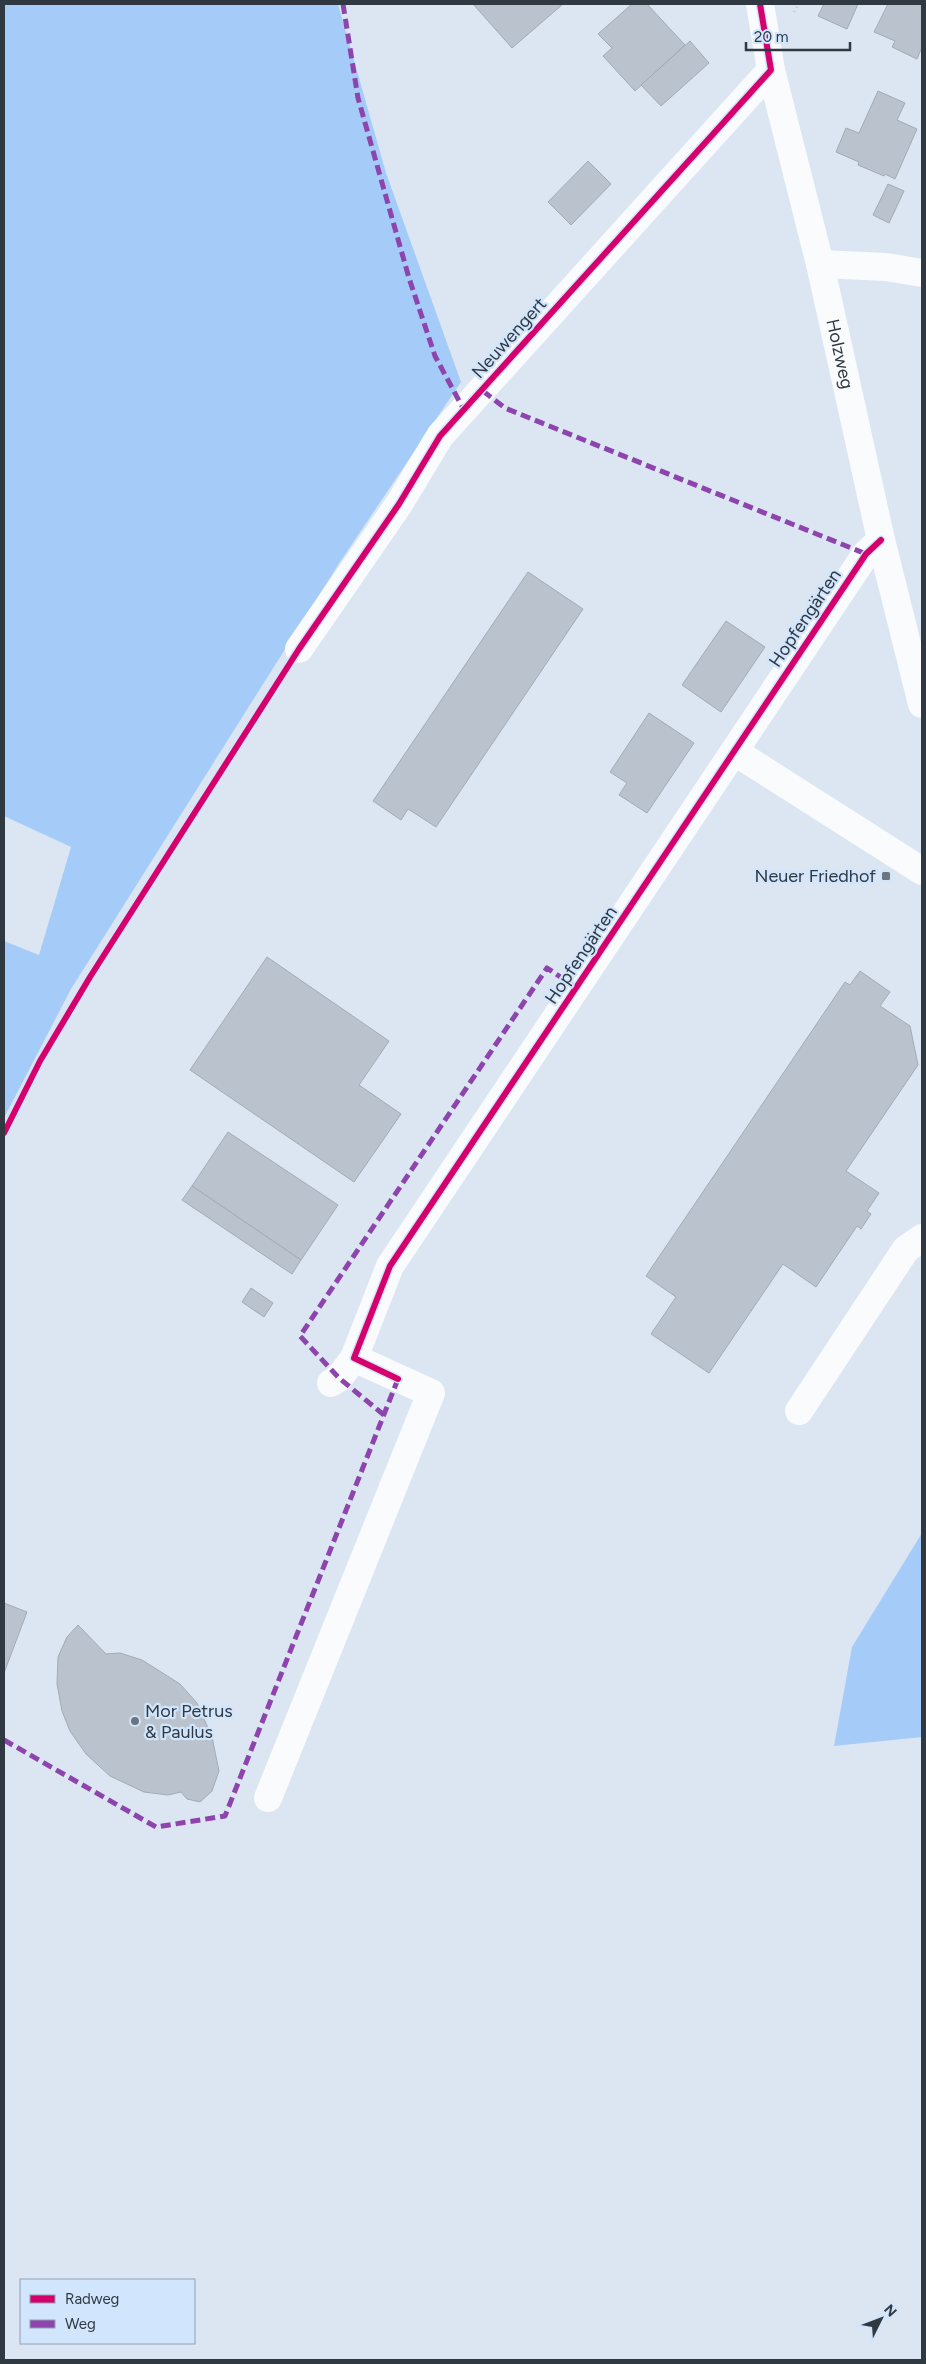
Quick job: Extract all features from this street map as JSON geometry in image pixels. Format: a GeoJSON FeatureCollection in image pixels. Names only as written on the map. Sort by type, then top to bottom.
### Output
{"type":"FeatureCollection","features":[{"type":"Feature","properties":{"kind":"street","name":"Holzweg"},"geometry":{"type":"LineString","coordinates":[[760,4],[771,70],[820,264],[881,540],[922,704]]}},
{"type":"Feature","properties":{"kind":"street","name":"Neuwengert"},"geometry":{"type":"LineString","coordinates":[[299,649],[399,504],[440,436],[771,70]]}},
{"type":"Feature","properties":{"kind":"street"},"geometry":{"type":"LineString","coordinates":[[820,264],[886,266],[922,273]]}},
{"type":"Feature","properties":{"kind":"street","name":"Hopfengärten"},"geometry":{"type":"LineString","coordinates":[[331,1383],[339,1378],[354,1358],[390,1266],[866,554],[881,540]]}},
{"type":"Feature","properties":{"kind":"street"},"geometry":{"type":"LineString","coordinates":[[735,752],[922,871]]}},
{"type":"Feature","properties":{"kind":"street"},"geometry":{"type":"LineString","coordinates":[[799,1411],[906,1249],[922,1238]]}},
{"type":"Feature","properties":{"kind":"street"},"geometry":{"type":"LineString","coordinates":[[268,1798],[431,1393],[354,1358]]}},
{"type":"Feature","properties":{"kind":"shaded area"},"geometry":{"type":"Polygon","coordinates":[[[4,4],[338,4],[386,173],[461,382],[340,562],[71,989],[4,1118],[4,941],[39,955],[71,847],[4,816],[4,4]]]}},
{"type":"Feature","properties":{"kind":"shaded area"},"geometry":{"type":"Polygon","coordinates":[[[922,1533],[922,1737],[834,1746],[852,1647],[922,1533]]]}},
{"type":"Feature","properties":{"kind":"building"},"geometry":{"type":"Polygon","coordinates":[[[473,4],[563,4],[512,48],[473,4]]]}},
{"type":"Feature","properties":{"kind":"building"},"geometry":{"type":"Polygon","coordinates":[[[632,4],[647,4],[685,45],[635,91],[603,56],[612,48],[598,34],[632,4]]]}},
{"type":"Feature","properties":{"kind":"building"},"geometry":{"type":"Polygon","coordinates":[[[824,4],[858,4],[847,29],[818,16],[824,4]]]}},
{"type":"Feature","properties":{"kind":"building"},"geometry":{"type":"Polygon","coordinates":[[[888,4],[922,4],[922,47],[917,59],[892,47],[895,41],[874,32],[888,4]]]}},
{"type":"Feature","properties":{"kind":"building"},"geometry":{"type":"Polygon","coordinates":[[[690,41],[709,63],[661,106],[641,85],[690,41]]]}},
{"type":"Feature","properties":{"kind":"building"},"geometry":{"type":"Polygon","coordinates":[[[878,91],[905,103],[897,120],[917,129],[895,179],[858,165],[859,162],[836,152],[846,128],[859,133],[878,91]]]}},
{"type":"Feature","properties":{"kind":"building"},"geometry":{"type":"Polygon","coordinates":[[[588,161],[611,184],[571,225],[548,202],[588,161]]]}},
{"type":"Feature","properties":{"kind":"building"},"geometry":{"type":"Polygon","coordinates":[[[888,184],[904,191],[889,223],[873,215],[888,184]]]}},
{"type":"Feature","properties":{"kind":"building"},"geometry":{"type":"Polygon","coordinates":[[[528,572],[583,609],[436,827],[408,809],[401,820],[373,801],[528,572]]]}},
{"type":"Feature","properties":{"kind":"building"},"geometry":{"type":"Polygon","coordinates":[[[726,621],[765,647],[721,712],[682,685],[726,621]]]}},
{"type":"Feature","properties":{"kind":"building"},"geometry":{"type":"Polygon","coordinates":[[[649,713],[694,743],[647,813],[619,795],[627,783],[610,772],[649,713]]]}},
{"type":"Feature","properties":{"kind":"building"},"geometry":{"type":"Polygon","coordinates":[[[267,957],[389,1041],[359,1085],[401,1114],[354,1182],[190,1070],[267,957]]]}},
{"type":"Feature","properties":{"kind":"building"},"geometry":{"type":"Polygon","coordinates":[[[860,971],[890,992],[880,1006],[910,1026],[918,1065],[846,1171],[879,1193],[867,1211],[871,1214],[861,1229],[857,1226],[816,1287],[783,1264],[709,1373],[651,1334],[676,1297],[646,1276],[845,982],[850,985],[860,971]]]}},
{"type":"Feature","properties":{"kind":"building"},"geometry":{"type":"Polygon","coordinates":[[[228,1132],[338,1205],[301,1260],[192,1186],[228,1132]]]}},
{"type":"Feature","properties":{"kind":"building"},"geometry":{"type":"Polygon","coordinates":[[[192,1186],[301,1260],[292,1274],[182,1200],[192,1186]]]}},
{"type":"Feature","properties":{"kind":"building"},"geometry":{"type":"Polygon","coordinates":[[[251,1288],[273,1303],[264,1317],[242,1302],[251,1288]]]}},
{"type":"Feature","properties":{"kind":"building"},"geometry":{"type":"Polygon","coordinates":[[[4,1603],[27,1612],[4,1673],[4,1603]]]}},
{"type":"Feature","properties":{"kind":"building","name":"Mor Petrus & Paulus"},"geometry":{"type":"Polygon","coordinates":[[[78,1625],[106,1654],[120,1653],[142,1660],[180,1684],[197,1703],[212,1737],[219,1771],[212,1791],[200,1802],[187,1799],[181,1792],[168,1795],[144,1792],[110,1776],[86,1754],[70,1731],[62,1711],[57,1684],[58,1657],[67,1637],[78,1625]]]}},
{"type":"Feature","properties":{"kind":"marked path"},"geometry":{"type":"LineString","coordinates":[[343,4],[358,98],[409,278],[435,356],[464,410]]}},
{"type":"Feature","properties":{"kind":"marked path"},"geometry":{"type":"LineString","coordinates":[[483,391],[505,408],[866,554]]}},
{"type":"Feature","properties":{"kind":"marked path"},"geometry":{"type":"LineString","coordinates":[[384,1415],[339,1378],[300,1336],[547,968],[577,988]]}},
{"type":"Feature","properties":{"kind":"marked path"},"geometry":{"type":"LineString","coordinates":[[4,1740],[156,1827],[225,1816],[398,1379]]}},
{"type":"Feature","properties":{"kind":"cycle path"},"geometry":{"type":"LineString","coordinates":[[4,1133],[40,1061],[90,977],[299,649],[399,504],[440,436],[771,70],[760,4]]}},
{"type":"Feature","properties":{"kind":"cycle path"},"geometry":{"type":"LineString","coordinates":[[398,1379],[354,1358],[390,1266],[866,554],[881,540]]}},
{"type":"Feature","properties":{"kind":"place","name":"Neuer Friedhof"},"geometry":{"type":"Point","coordinates":[886,876]}},
{"type":"Feature","properties":{"kind":"place","name":"Mor Petrus & Paulus"},"geometry":{"type":"Point","coordinates":[135,1721]}}]}
